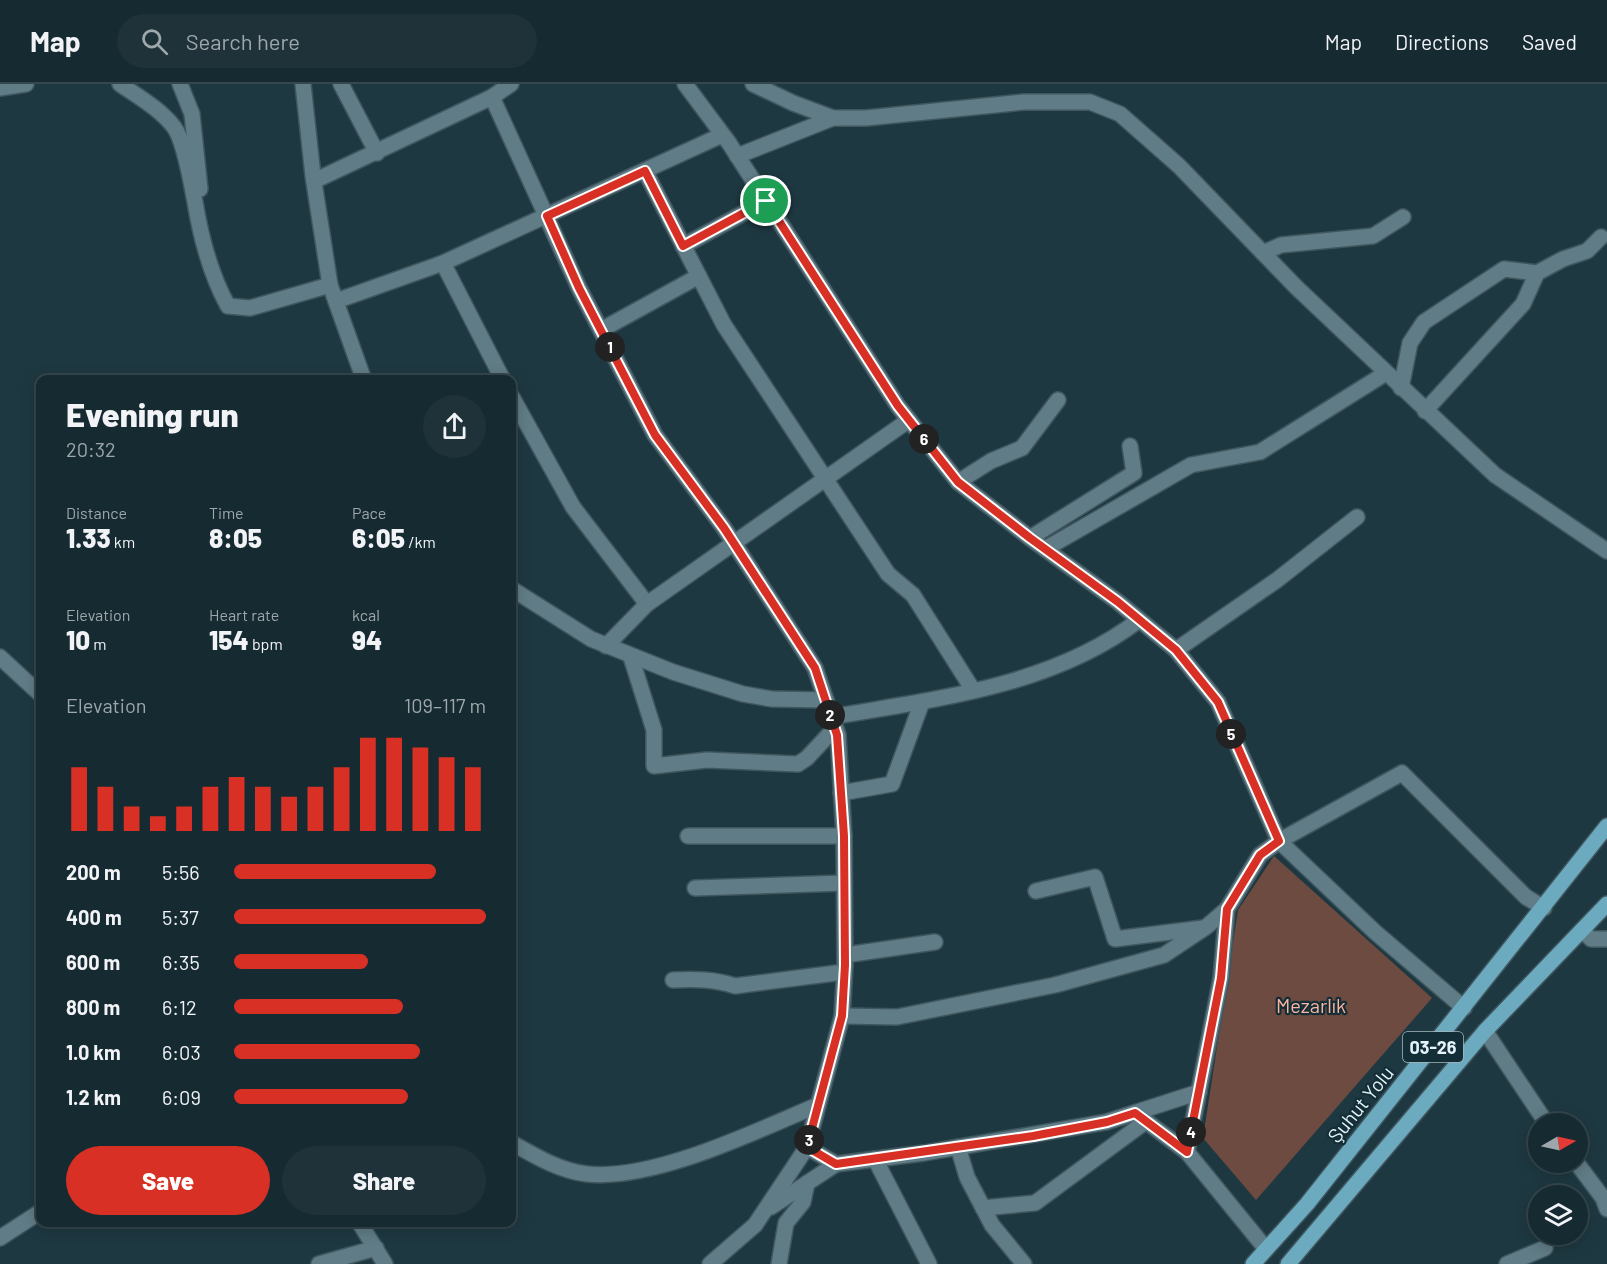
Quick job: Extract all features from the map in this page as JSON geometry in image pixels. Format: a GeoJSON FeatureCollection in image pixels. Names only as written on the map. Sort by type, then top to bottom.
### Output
{"type":"FeatureCollection","features":[{"type":"Feature","properties":{"kind":"main road","name":"Şuhut Yolu"},"geometry":{"type":"LineString","coordinates":[[1253,1264],[1307,1204],[1544,909],[1607,826]]}},
{"type":"Feature","properties":{"kind":"main road"},"geometry":{"type":"LineString","coordinates":[[1294,1262],[1485,1031],[1607,904]]}},
{"type":"Feature","properties":{"kind":"street"},"geometry":{"type":"LineString","coordinates":[[0,88],[26,84]]}},
{"type":"Feature","properties":{"kind":"street"},"geometry":{"type":"LineString","coordinates":[[120,84],[153,106],[175,129],[192,180],[207,257],[219,291],[228,306],[250,308],[330,285]]}},
{"type":"Feature","properties":{"kind":"street"},"geometry":{"type":"LineString","coordinates":[[180,84],[192,114],[196,136],[201,186],[195,201]]}},
{"type":"Feature","properties":{"kind":"street"},"geometry":{"type":"LineString","coordinates":[[303,84],[314,181],[330,285],[362,375]]}},
{"type":"Feature","properties":{"kind":"street"},"geometry":{"type":"LineString","coordinates":[[341,84],[377,153]]}},
{"type":"Feature","properties":{"kind":"street"},"geometry":{"type":"LineString","coordinates":[[314,181],[492,97],[511,84]]}},
{"type":"Feature","properties":{"kind":"street"},"geometry":{"type":"LineString","coordinates":[[685,84],[737,156],[898,406],[958,482],[1176,650],[1218,702],[1279,841],[1375,932],[1464,1008]]}},
{"type":"Feature","properties":{"kind":"street"},"geometry":{"type":"LineString","coordinates":[[753,84],[793,103],[833,118],[866,118],[1024,102],[1090,102],[1120,114],[1179,166],[1263,254],[1425,411],[1496,475],[1607,551]]}},
{"type":"Feature","properties":{"kind":"street"},"geometry":{"type":"LineString","coordinates":[[492,97],[579,288],[655,435],[735,544],[815,668],[833,723],[844,836],[845,955],[842,1016],[807,1147],[756,1225],[710,1264]]}},
{"type":"Feature","properties":{"kind":"street"},"geometry":{"type":"LineString","coordinates":[[737,156],[833,118]]}},
{"type":"Feature","properties":{"kind":"street"},"geometry":{"type":"LineString","coordinates":[[336,301],[443,262],[722,135]]}},
{"type":"Feature","properties":{"kind":"street"},"geometry":{"type":"LineString","coordinates":[[645,171],[724,325],[888,574],[914,596],[974,690]]}},
{"type":"Feature","properties":{"kind":"street"},"geometry":{"type":"LineString","coordinates":[[683,246],[766,201]]}},
{"type":"Feature","properties":{"kind":"street"},"geometry":{"type":"LineString","coordinates":[[1263,254],[1281,245],[1373,236],[1403,217]]}},
{"type":"Feature","properties":{"kind":"street"},"geometry":{"type":"LineString","coordinates":[[1425,411],[1522,303],[1537,273],[1563,259],[1587,251],[1601,237]]}},
{"type":"Feature","properties":{"kind":"street"},"geometry":{"type":"LineString","coordinates":[[443,262],[500,375]]}},
{"type":"Feature","properties":{"kind":"street"},"geometry":{"type":"LineString","coordinates":[[1401,388],[1410,343],[1424,321],[1504,269],[1537,273]]}},
{"type":"Feature","properties":{"kind":"street"},"geometry":{"type":"LineString","coordinates":[[601,330],[699,276]]}},
{"type":"Feature","properties":{"kind":"street"},"geometry":{"type":"LineString","coordinates":[[1045,549],[1191,465],[1260,452],[1386,373]]}},
{"type":"Feature","properties":{"kind":"street"},"geometry":{"type":"LineString","coordinates":[[958,482],[991,461],[1022,448],[1058,400]]}},
{"type":"Feature","properties":{"kind":"street"},"geometry":{"type":"LineString","coordinates":[[516,404],[573,507],[647,604]]}},
{"type":"Feature","properties":{"kind":"street"},"geometry":{"type":"LineString","coordinates":[[606,646],[647,604],[909,420]]}},
{"type":"Feature","properties":{"kind":"street"},"geometry":{"type":"LineString","coordinates":[[1030,538],[1134,473],[1130,446]]}},
{"type":"Feature","properties":{"kind":"street"},"geometry":{"type":"LineString","coordinates":[[1176,650],[1277,580],[1357,517]]}},
{"type":"Feature","properties":{"kind":"street"},"geometry":{"type":"LineString","coordinates":[[516,592],[591,639],[631,657],[743,694],[772,699],[826,700]]}},
{"type":"Feature","properties":{"kind":"street"},"geometry":{"type":"LineString","coordinates":[[631,657],[654,730],[654,766],[707,760],[798,764],[807,758],[833,723],[1026,677],[1115,639],[1140,620]]}},
{"type":"Feature","properties":{"kind":"street"},"geometry":{"type":"LineString","coordinates":[[0,657],[36,690]]}},
{"type":"Feature","properties":{"kind":"street"},"geometry":{"type":"LineString","coordinates":[[841,793],[892,783],[922,702]]}},
{"type":"Feature","properties":{"kind":"street"},"geometry":{"type":"LineString","coordinates":[[842,1016],[897,1017],[1055,985],[1164,955],[1206,927],[1227,909],[1260,855],[1279,841],[1402,773],[1526,897],[1544,909]]}},
{"type":"Feature","properties":{"kind":"street"},"geometry":{"type":"LineString","coordinates":[[688,836],[844,836]]}},
{"type":"Feature","properties":{"kind":"street"},"geometry":{"type":"LineString","coordinates":[[1036,891],[1095,876],[1115,939],[1206,927]]}},
{"type":"Feature","properties":{"kind":"street"},"geometry":{"type":"LineString","coordinates":[[695,888],[844,883]]}},
{"type":"Feature","properties":{"kind":"street"},"geometry":{"type":"LineString","coordinates":[[1187,1152],[1221,978],[1227,909]]}},
{"type":"Feature","properties":{"kind":"street"},"geometry":{"type":"LineString","coordinates":[[1582,930],[1592,939],[1607,939]]}},
{"type":"Feature","properties":{"kind":"street"},"geometry":{"type":"LineString","coordinates":[[845,955],[935,942]]}},
{"type":"Feature","properties":{"kind":"street"},"geometry":{"type":"LineString","coordinates":[[673,980],[699,978],[735,986],[844,972]]}},
{"type":"Feature","properties":{"kind":"street"},"geometry":{"type":"LineString","coordinates":[[1485,1031],[1540,1113]]}},
{"type":"Feature","properties":{"kind":"street"},"geometry":{"type":"LineString","coordinates":[[765,1211],[836,1164],[958,1147],[1140,1117],[1198,1092]]}},
{"type":"Feature","properties":{"kind":"street"},"geometry":{"type":"LineString","coordinates":[[516,1145],[554,1166],[586,1174],[619,1175],[661,1166],[735,1140],[818,1105]]}},
{"type":"Feature","properties":{"kind":"street"},"geometry":{"type":"LineString","coordinates":[[1140,1117],[1187,1152],[1266,1249]]}},
{"type":"Feature","properties":{"kind":"street"},"geometry":{"type":"LineString","coordinates":[[983,1208],[1035,1203],[1140,1117]]}},
{"type":"Feature","properties":{"kind":"street"},"geometry":{"type":"LineString","coordinates":[[807,1147],[836,1164]]}},
{"type":"Feature","properties":{"kind":"street"},"geometry":{"type":"LineString","coordinates":[[958,1147],[967,1177],[992,1225],[1024,1264]]}},
{"type":"Feature","properties":{"kind":"street"},"geometry":{"type":"LineString","coordinates":[[875,1159],[929,1264]]}},
{"type":"Feature","properties":{"kind":"street"},"geometry":{"type":"LineString","coordinates":[[1584,1173],[1603,1198],[1607,1209]]}},
{"type":"Feature","properties":{"kind":"street"},"geometry":{"type":"LineString","coordinates":[[779,1264],[786,1223],[803,1202],[807,1183]]}},
{"type":"Feature","properties":{"kind":"street"},"geometry":{"type":"LineString","coordinates":[[0,1238],[36,1215]]}},
{"type":"Feature","properties":{"kind":"street"},"geometry":{"type":"LineString","coordinates":[[362,1227],[385,1264]]}},
{"type":"Feature","properties":{"kind":"street"},"geometry":{"type":"LineString","coordinates":[[319,1264],[375,1248]]}},
{"type":"Feature","properties":{"kind":"street"},"geometry":{"type":"LineString","coordinates":[[1507,1264],[1545,1248]]}},
{"type":"Feature","properties":{"kind":"green space","name":"Mezarlık"},"geometry":{"type":"Polygon","coordinates":[[[1274,856],[1432,998],[1256,1200],[1203,1138],[1238,910],[1274,856]]]}},
{"type":"Feature","properties":{"kind":"route"},"geometry":{"type":"LineString","coordinates":[[645,171],[683,246],[766,201],[898,406],[958,482],[1118,602],[1176,650],[1218,702],[1279,841],[1260,855],[1227,909],[1221,978],[1187,1152],[1135,1113],[1107,1122],[1033,1136],[836,1164],[807,1147],[842,1016],[845,965],[844,836],[837,735],[815,668],[724,528],[655,435],[579,288],[547,216],[645,171]]}}]}
